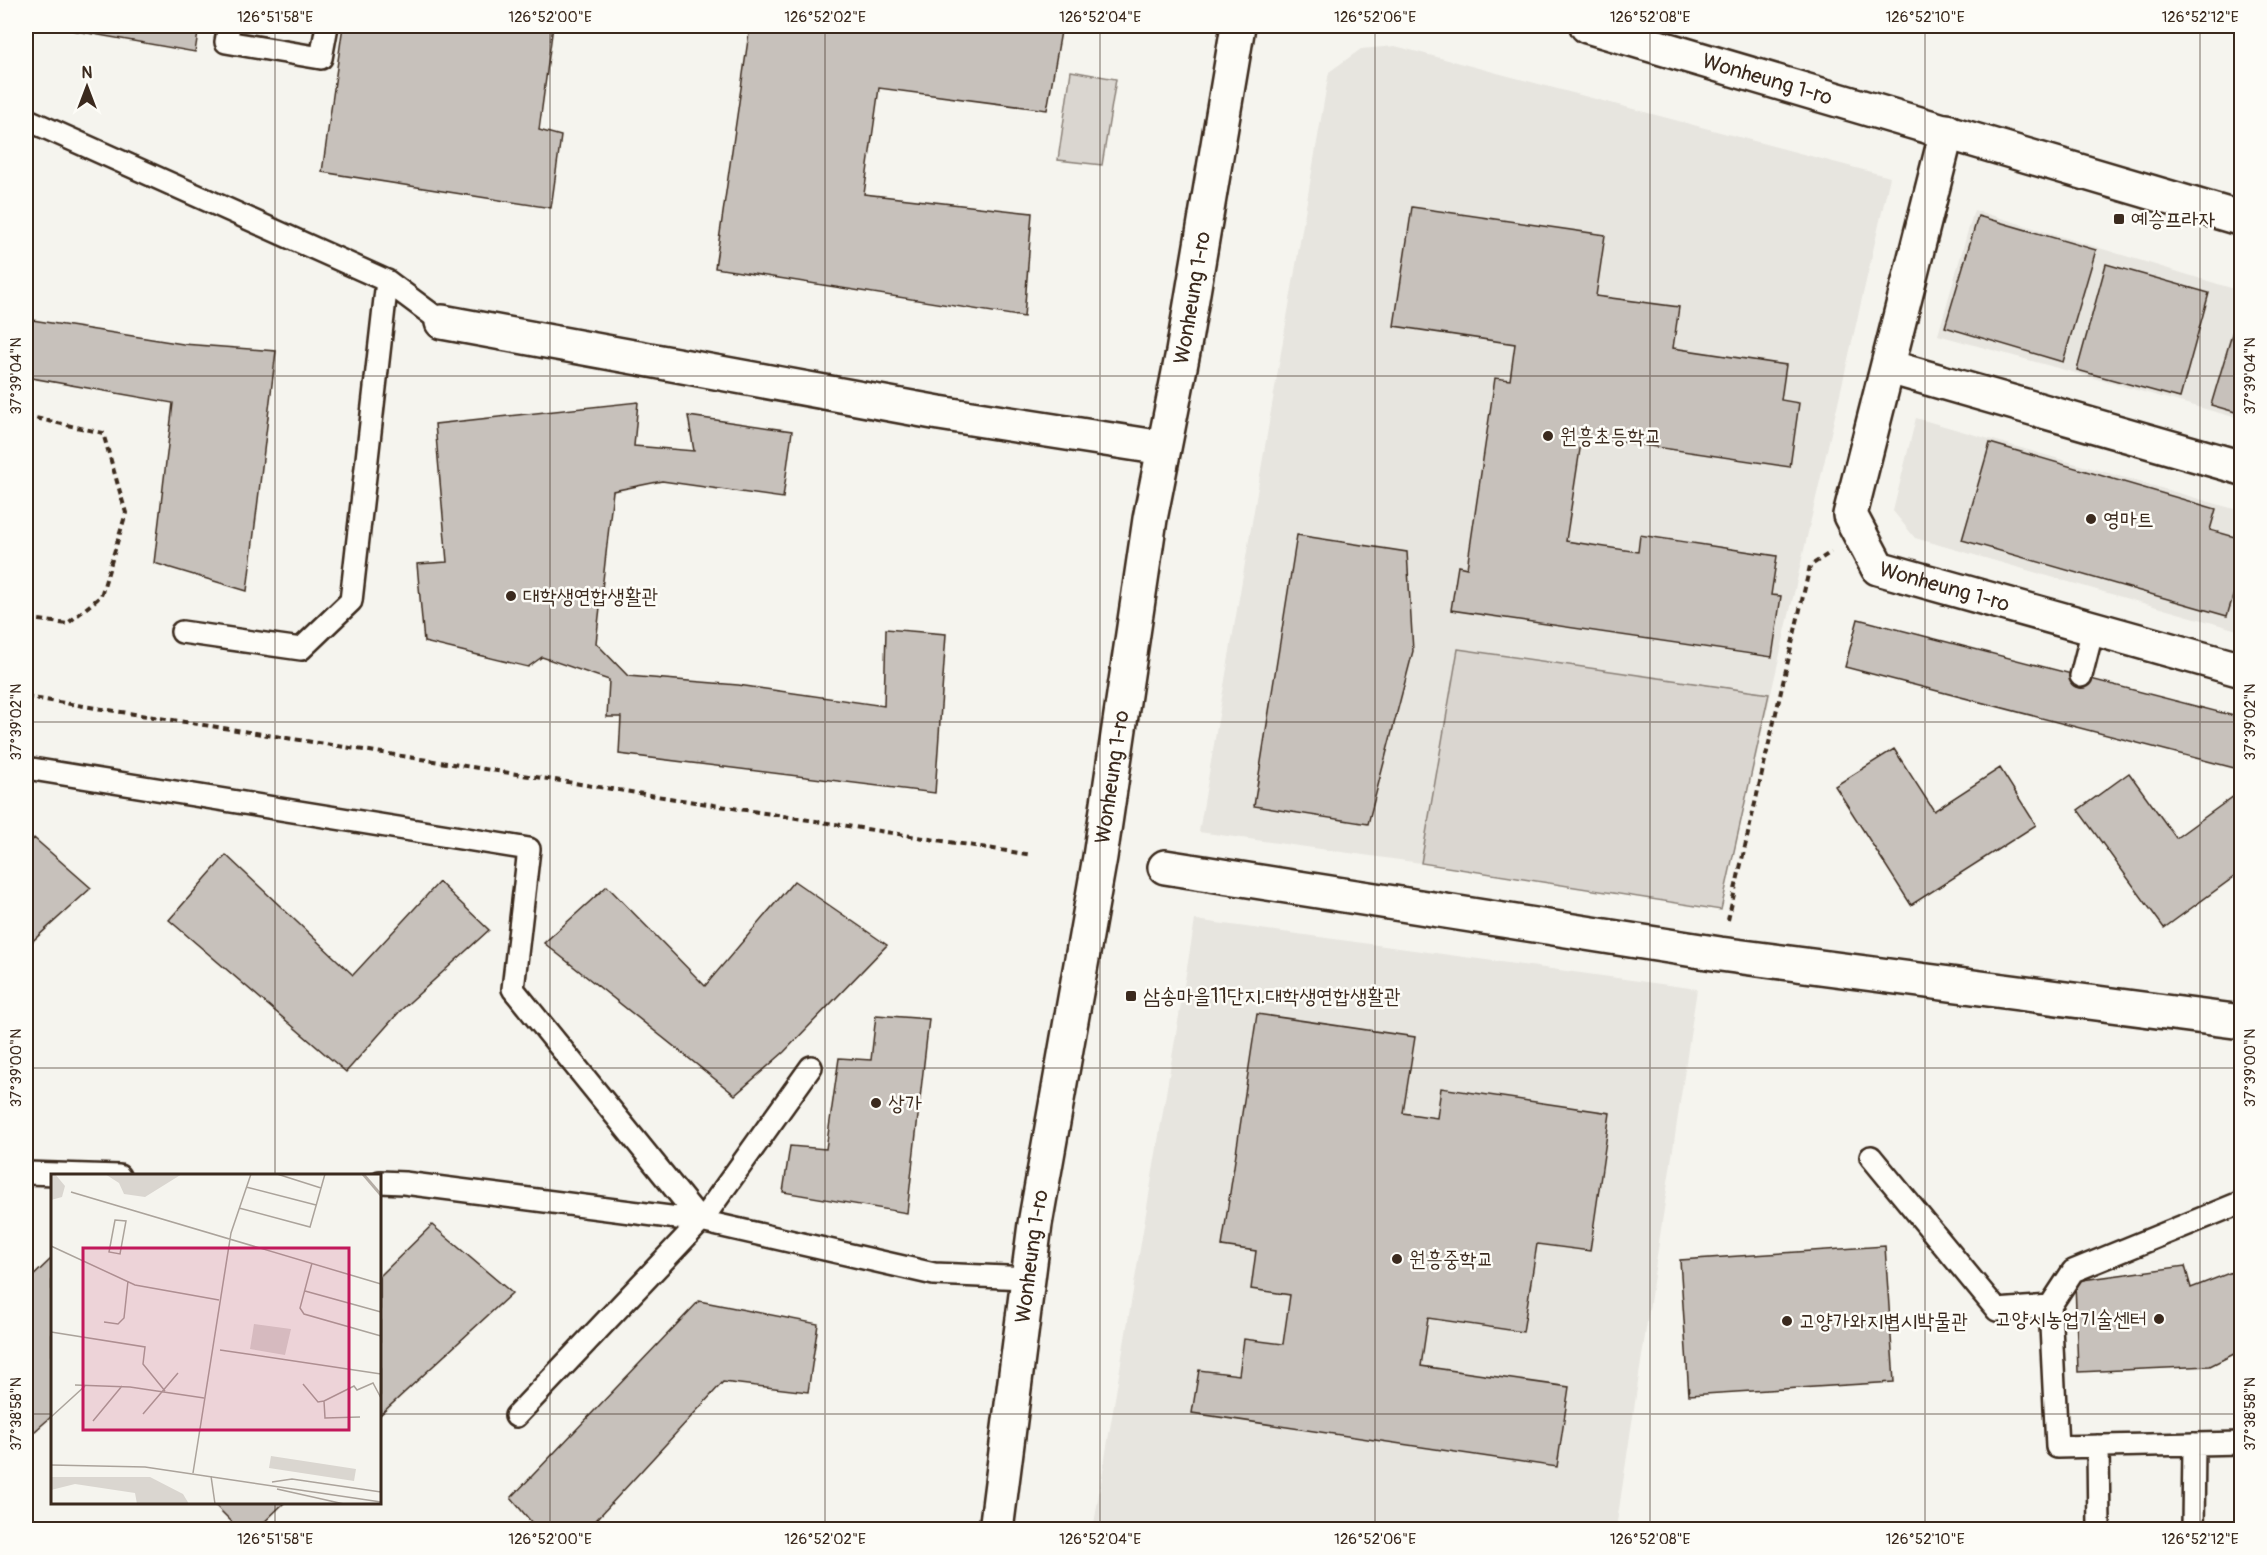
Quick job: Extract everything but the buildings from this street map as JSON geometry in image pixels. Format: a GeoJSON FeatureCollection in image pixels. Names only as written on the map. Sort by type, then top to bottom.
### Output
{"type":"FeatureCollection","features":[{"type":"Feature","properties":{"kind":"street","name":"Wonheung 1-ro"},"geometry":{"type":"LineString","coordinates":[[996,1530],[1035,1224],[1100,857],[1150,519],[1185,340],[1238,26]]}},
{"type":"Feature","properties":{"kind":"street","name":"Wonheung 1-ro"},"geometry":{"type":"LineString","coordinates":[[1587,26],[2241,219]]}},
{"type":"Feature","properties":{"kind":"street","name":"Wonheung 1-ro"},"geometry":{"type":"LineString","coordinates":[[1947,131],[1850,515],[1878,568],[2241,670]]}},
{"type":"Feature","properties":{"kind":"street"},"geometry":{"type":"LineString","coordinates":[[442,322],[939,413],[1163,448]]}},
{"type":"Feature","properties":{"kind":"street"},"geometry":{"type":"LineString","coordinates":[[1889,367],[2241,468]]}},
{"type":"Feature","properties":{"kind":"street"},"geometry":{"type":"LineString","coordinates":[[1165,867],[1720,954],[2241,1022]]}},
{"type":"Feature","properties":{"kind":"lane"},"geometry":{"type":"LineString","coordinates":[[229,26],[226,42],[321,58],[327,26]]}},
{"type":"Feature","properties":{"kind":"lane"},"geometry":{"type":"LineString","coordinates":[[26,119],[387,281],[442,322]]}},
{"type":"Feature","properties":{"kind":"lane"},"geometry":{"type":"LineString","coordinates":[[182,633],[301,649],[351,601],[387,281]]}},
{"type":"Feature","properties":{"kind":"lane"},"geometry":{"type":"LineString","coordinates":[[2081,676],[2093,629]]}},
{"type":"Feature","properties":{"kind":"lane"},"geometry":{"type":"LineString","coordinates":[[26,768],[529,849],[513,989],[701,1221]]}},
{"type":"Feature","properties":{"kind":"lane"},"geometry":{"type":"LineString","coordinates":[[516,1416],[701,1221],[811,1066]]}},
{"type":"Feature","properties":{"kind":"lane"},"geometry":{"type":"LineString","coordinates":[[1871,1157],[1997,1310],[2050,1306]]}},
{"type":"Feature","properties":{"kind":"lane"},"geometry":{"type":"LineString","coordinates":[[26,1173],[57,1174]]}},
{"type":"Feature","properties":{"kind":"lane"},"geometry":{"type":"LineString","coordinates":[[381,1182],[404,1183],[701,1221],[934,1275],[1028,1278]]}},
{"type":"Feature","properties":{"kind":"lane"},"geometry":{"type":"LineString","coordinates":[[2241,1202],[2073,1271],[2050,1306],[2057,1447],[2241,1443]]}},
{"type":"Feature","properties":{"kind":"lane"},"geometry":{"type":"LineString","coordinates":[[2193,1530],[2194,1444]]}},
{"type":"Feature","properties":{"kind":"lane"},"geometry":{"type":"LineString","coordinates":[[2098,1446],[2098,1530]]}},
{"type":"Feature","properties":{"kind":"path"},"geometry":{"type":"LineString","coordinates":[[26,416],[103,433],[126,513],[101,596],[67,624],[26,618]]}},
{"type":"Feature","properties":{"kind":"path"},"geometry":{"type":"LineString","coordinates":[[1720,954],[1810,566],[1839,547]]}},
{"type":"Feature","properties":{"kind":"path"},"geometry":{"type":"LineString","coordinates":[[26,697],[1032,855]]}},
{"type":"Feature","properties":{"kind":"shaded area","name":"원흥초등학교"},"geometry":{"type":"Polygon","coordinates":[[[1395,46],[1890,177],[1721,910],[1421,863],[1199,832],[1329,72],[1361,49],[1395,46]]]}},
{"type":"Feature","properties":{"kind":"shaded area"},"geometry":{"type":"Polygon","coordinates":[[[1071,71],[1116,79],[1102,165],[1058,160],[1071,71]]]}},
{"type":"Feature","properties":{"kind":"shaded area"},"geometry":{"type":"Polygon","coordinates":[[[1974,210],[2241,291],[2241,419],[1938,335],[1974,210]]]}},
{"type":"Feature","properties":{"kind":"shaded area","name":"영마트"},"geometry":{"type":"Polygon","coordinates":[[[1916,418],[2241,511],[2241,631],[1915,538],[1893,511],[1916,418]]]}},
{"type":"Feature","properties":{"kind":"shaded area"},"geometry":{"type":"Polygon","coordinates":[[[1458,649],[1769,694],[1721,910],[1421,863],[1458,649]]]}},
{"type":"Feature","properties":{"kind":"shaded area","name":"원흥중학교"},"geometry":{"type":"Polygon","coordinates":[[[1195,920],[1697,989],[1616,1529],[1093,1530],[1195,920]]]}},
{"type":"Feature","properties":{"kind":"place","name":"예승프라자"},"geometry":{"type":"Point","coordinates":[2119,219]}},
{"type":"Feature","properties":{"kind":"place","name":"원흥초등학교"},"geometry":{"type":"Point","coordinates":[1548,436]}},
{"type":"Feature","properties":{"kind":"place","name":"영마트"},"geometry":{"type":"Point","coordinates":[2091,519]}},
{"type":"Feature","properties":{"kind":"place","name":"대학생연합생활관"},"geometry":{"type":"Point","coordinates":[511,596]}},
{"type":"Feature","properties":{"kind":"place","name":"삼송마을11단지.대학생연합생활관"},"geometry":{"type":"Point","coordinates":[1131,996]}},
{"type":"Feature","properties":{"kind":"place","name":"상가"},"geometry":{"type":"Point","coordinates":[876,1103]}},
{"type":"Feature","properties":{"kind":"place","name":"원흥중학교"},"geometry":{"type":"Point","coordinates":[1397,1259]}},
{"type":"Feature","properties":{"kind":"place","name":"고양시농업기술센터"},"geometry":{"type":"Point","coordinates":[2159,1319]}},
{"type":"Feature","properties":{"kind":"place","name":"고양가와지볍시박물관"},"geometry":{"type":"Point","coordinates":[1787,1321]}}]}
